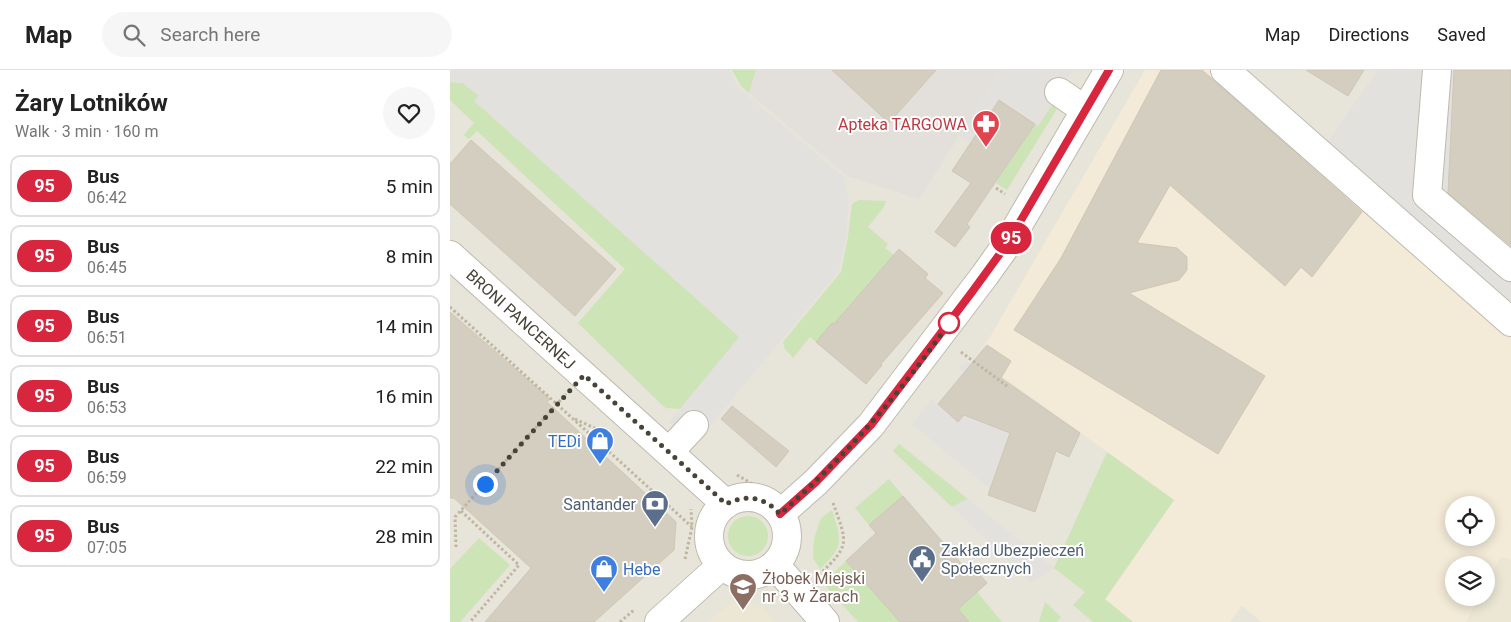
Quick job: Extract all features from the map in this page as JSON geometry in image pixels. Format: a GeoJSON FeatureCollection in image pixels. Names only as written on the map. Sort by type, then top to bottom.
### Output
{"type":"FeatureCollection","features":[{"type":"Feature","properties":{"kind":"street"},"geometry":{"type":"LineString","coordinates":[[780,514],[816,482],[871,425],[920,362],[1007,244],[1109,70]]}},
{"type":"Feature","properties":{"kind":"street"},"geometry":{"type":"LineString","coordinates":[[1225,70],[1511,322]]}},
{"type":"Feature","properties":{"kind":"street"},"geometry":{"type":"LineString","coordinates":[[1404,227],[1428,195],[1437,70]]}},
{"type":"Feature","properties":{"kind":"street"},"geometry":{"type":"LineString","coordinates":[[1059,92],[1085,110]]}},
{"type":"Feature","properties":{"kind":"street"},"geometry":{"type":"LineString","coordinates":[[1428,195],[1511,267]]}},
{"type":"Feature","properties":{"kind":"street","name":"BRONI PANCERNEJ"},"geometry":{"type":"LineString","coordinates":[[450,255],[726,504]]}},
{"type":"Feature","properties":{"kind":"street"},"geometry":{"type":"LineString","coordinates":[[669,452],[694,425]]}},
{"type":"Feature","properties":{"kind":"street"},"geometry":{"type":"LineString","coordinates":[[748,497],[761,499],[772,505],[780,514],[786,524],[786,546],[775,565],[765,572],[748,575],[731,572],[722,565],[711,546],[709,534],[717,513],[726,504],[736,499],[748,497]]}},
{"type":"Feature","properties":{"kind":"street"},"geometry":{"type":"LineString","coordinates":[[660,622],[722,565]]}},
{"type":"Feature","properties":{"kind":"street"},"geometry":{"type":"LineString","coordinates":[[775,565],[825,622]]}},
{"type":"Feature","properties":{"kind":"path"},"geometry":{"type":"LineString","coordinates":[[450,307],[692,527]]}},
{"type":"Feature","properties":{"kind":"path"},"geometry":{"type":"LineString","coordinates":[[959,350],[1007,386]]}},
{"type":"Feature","properties":{"kind":"path"},"geometry":{"type":"LineString","coordinates":[[456,548],[455,517],[584,375]]}},
{"type":"Feature","properties":{"kind":"path"},"geometry":{"type":"LineString","coordinates":[[736,474],[754,485],[769,489]]}},
{"type":"Feature","properties":{"kind":"path"},"geometry":{"type":"LineString","coordinates":[[815,579],[840,554],[844,545],[843,528],[831,496]]}},
{"type":"Feature","properties":{"kind":"path"},"geometry":{"type":"LineString","coordinates":[[682,564],[688,555],[692,527],[690,508]]}},
{"type":"Feature","properties":{"kind":"path"},"geometry":{"type":"LineString","coordinates":[[461,510],[519,565],[470,622]]}},
{"type":"Feature","properties":{"kind":"shaded area"},"geometry":{"type":"Polygon","coordinates":[[[450,70],[1511,70],[1511,622],[450,622],[450,70]]]}},
{"type":"Feature","properties":{"kind":"shaded area"},"geometry":{"type":"Polygon","coordinates":[[[450,70],[729,70],[739,88],[844,177],[849,203],[846,236],[839,271],[695,444],[669,422],[739,337],[474,101],[479,96],[463,83],[450,82],[450,70]]]}},
{"type":"Feature","properties":{"kind":"shaded area"},"geometry":{"type":"Polygon","coordinates":[[[756,70],[1001,70],[919,199],[847,176],[749,93],[756,70]]]}},
{"type":"Feature","properties":{"kind":"shaded area"},"geometry":{"type":"Polygon","coordinates":[[[1001,70],[1073,70],[1038,126],[999,100],[970,142],[959,136],[1001,70]]]}},
{"type":"Feature","properties":{"kind":"shaded area"},"geometry":{"type":"Polygon","coordinates":[[[1145,70],[1242,70],[1511,309],[1511,560],[1501,557],[1495,568],[1495,556],[1445,556],[1445,606],[1475,606],[1466,622],[1262,622],[1242,606],[1230,622],[1133,622],[1105,600],[1174,500],[1010,382],[976,361],[1145,70]]]}},
{"type":"Feature","properties":{"kind":"shaded area"},"geometry":{"type":"Polygon","coordinates":[[[1378,70],[1454,70],[1448,197],[1511,251],[1511,309],[1324,147],[1378,70]]]}},
{"type":"Feature","properties":{"kind":"shaded area"},"geometry":{"type":"Polygon","coordinates":[[[966,361],[1000,385],[1010,433],[990,489],[912,424],[932,399],[958,421],[985,390],[959,368],[966,361]]]}},
{"type":"Feature","properties":{"kind":"shaded area"},"geometry":{"type":"Polygon","coordinates":[[[968,499],[1054,568],[1031,583],[952,507],[968,499]]]}},
{"type":"Feature","properties":{"kind":"shaded area"},"geometry":{"type":"Polygon","coordinates":[[[1501,557],[1511,560],[1511,622],[1466,622],[1475,606],[1495,606],[1495,568],[1501,557]]]}},
{"type":"Feature","properties":{"kind":"shaded area","name":"Żłobek Miejski nr 3 w Żarach"},"geometry":{"type":"Polygon","coordinates":[[[735,600],[761,606],[775,622],[707,622],[735,600]]]}},
{"type":"Feature","properties":{"kind":"green space"},"geometry":{"type":"Polygon","coordinates":[[[732,70],[756,70],[749,93],[741,86],[732,70]]]}},
{"type":"Feature","properties":{"kind":"green space"},"geometry":{"type":"Polygon","coordinates":[[[450,82],[463,83],[479,96],[475,101],[740,337],[681,409],[666,408],[661,404],[578,323],[625,269],[477,131],[469,139],[464,135],[474,123],[450,100],[450,82]]]}},
{"type":"Feature","properties":{"kind":"green space"},"geometry":{"type":"Polygon","coordinates":[[[1053,103],[1058,107],[1007,190],[996,183],[1035,124],[1038,126],[1053,103]]]}},
{"type":"Feature","properties":{"kind":"green space"},"geometry":{"type":"Polygon","coordinates":[[[859,200],[886,201],[884,207],[868,227],[888,244],[885,248],[894,255],[864,304],[856,298],[844,312],[841,330],[832,323],[816,342],[810,337],[793,358],[785,349],[783,342],[841,272],[852,204],[859,200]]]}},
{"type":"Feature","properties":{"kind":"green space"},"geometry":{"type":"Polygon","coordinates":[[[899,444],[968,499],[952,507],[893,451],[899,444]]]}},
{"type":"Feature","properties":{"kind":"green space"},"geometry":{"type":"Polygon","coordinates":[[[1107,452],[1174,500],[1105,599],[1133,622],[1093,622],[1073,605],[1085,592],[1054,568],[1107,452]]]}},
{"type":"Feature","properties":{"kind":"green space"},"geometry":{"type":"Polygon","coordinates":[[[889,479],[903,496],[869,525],[855,508],[889,479]]]}},
{"type":"Feature","properties":{"kind":"green space"},"geometry":{"type":"Polygon","coordinates":[[[832,510],[838,529],[839,542],[833,554],[820,569],[813,558],[814,539],[821,518],[832,510]]]}},
{"type":"Feature","properties":{"kind":"green space"},"geometry":{"type":"Polygon","coordinates":[[[752,516],[759,519],[765,525],[768,536],[767,544],[759,553],[752,556],[744,556],[737,553],[729,544],[728,532],[731,525],[740,517],[752,516]]]}},
{"type":"Feature","properties":{"kind":"green space"},"geometry":{"type":"Polygon","coordinates":[[[479,538],[510,565],[460,622],[450,622],[450,569],[479,538]]]}},
{"type":"Feature","properties":{"kind":"green space"},"geometry":{"type":"Polygon","coordinates":[[[846,561],[900,622],[858,622],[823,583],[846,561]]]}},
{"type":"Feature","properties":{"kind":"green space"},"geometry":{"type":"Polygon","coordinates":[[[977,592],[1002,622],[969,622],[958,609],[977,592]]]}},
{"type":"Feature","properties":{"kind":"green space"},"geometry":{"type":"Polygon","coordinates":[[[1045,602],[1061,617],[1057,622],[1039,622],[1045,602]]]}},
{"type":"Feature","properties":{"kind":"building"},"geometry":{"type":"Polygon","coordinates":[[[832,70],[936,70],[889,123],[832,70]]]}},
{"type":"Feature","properties":{"kind":"building"},"geometry":{"type":"Polygon","coordinates":[[[1161,70],[1202,70],[1362,212],[1312,277],[1301,267],[1285,286],[1170,185],[1137,243],[1177,248],[1187,257],[1187,270],[1179,280],[1129,293],[1265,376],[1218,454],[1014,330],[1061,258],[1161,70]]]}},
{"type":"Feature","properties":{"kind":"building"},"geometry":{"type":"Polygon","coordinates":[[[1306,70],[1364,70],[1348,96],[1306,70]]]}},
{"type":"Feature","properties":{"kind":"building"},"geometry":{"type":"Polygon","coordinates":[[[1454,70],[1511,70],[1511,246],[1448,193],[1454,70]]]}},
{"type":"Feature","properties":{"kind":"building"},"geometry":{"type":"Polygon","coordinates":[[[999,100],[1035,124],[967,224],[970,227],[955,247],[935,232],[971,183],[952,171],[999,100]]]}},
{"type":"Feature","properties":{"kind":"building"},"geometry":{"type":"Polygon","coordinates":[[[471,140],[616,269],[575,316],[450,204],[450,164],[471,140]]]}},
{"type":"Feature","properties":{"kind":"building"},"geometry":{"type":"Polygon","coordinates":[[[899,249],[928,274],[925,278],[943,293],[866,384],[816,342],[899,249]]]}},
{"type":"Feature","properties":{"kind":"building"},"geometry":{"type":"Polygon","coordinates":[[[450,312],[550,399],[547,402],[676,522],[674,550],[594,622],[485,622],[531,568],[454,498],[450,498],[450,312]]]}},
{"type":"Feature","properties":{"kind":"building"},"geometry":{"type":"Polygon","coordinates":[[[987,345],[1011,361],[1001,378],[1080,433],[1069,457],[1056,451],[1035,512],[988,495],[1010,433],[964,415],[958,422],[938,404],[987,345]]]}},
{"type":"Feature","properties":{"kind":"building"},"geometry":{"type":"Polygon","coordinates":[[[732,406],[789,451],[776,467],[721,419],[732,406]]]}},
{"type":"Feature","properties":{"kind":"building"},"geometry":{"type":"Polygon","coordinates":[[[903,496],[965,568],[970,564],[987,583],[958,609],[969,622],[900,622],[846,561],[876,533],[869,525],[903,496]]]}},
{"type":"Feature","properties":{"kind":"bus line","name":"95"},"geometry":{"type":"LineString","coordinates":[[780,514],[816,482],[871,425],[972,292],[1007,244],[1109,70]]}},
{"type":"Feature","properties":{"kind":"place","name":"Apteka TARGOWA"},"geometry":{"type":"Point","coordinates":[986,148]}},
{"type":"Feature","properties":{"kind":"place","name":"TEDi"},"geometry":{"type":"Point","coordinates":[600,465]}},
{"type":"Feature","properties":{"kind":"place","name":"Santander"},"geometry":{"type":"Point","coordinates":[655,528]}},
{"type":"Feature","properties":{"kind":"place","name":"Zakład Ubezpieczeń Społecznych"},"geometry":{"type":"Point","coordinates":[922,583]}},
{"type":"Feature","properties":{"kind":"place","name":"Hebe"},"geometry":{"type":"Point","coordinates":[604,593]}},
{"type":"Feature","properties":{"kind":"place","name":"Żłobek Miejski nr 3 w Żarach"},"geometry":{"type":"Point","coordinates":[743,611]}},
{"type":"Feature","properties":{"kind":"route"},"geometry":{"type":"LineString","coordinates":[[485,484],[584,375],[726,504],[736,499],[748,497],[761,499],[772,505],[780,514],[816,482],[871,425],[949,323]]}}]}
